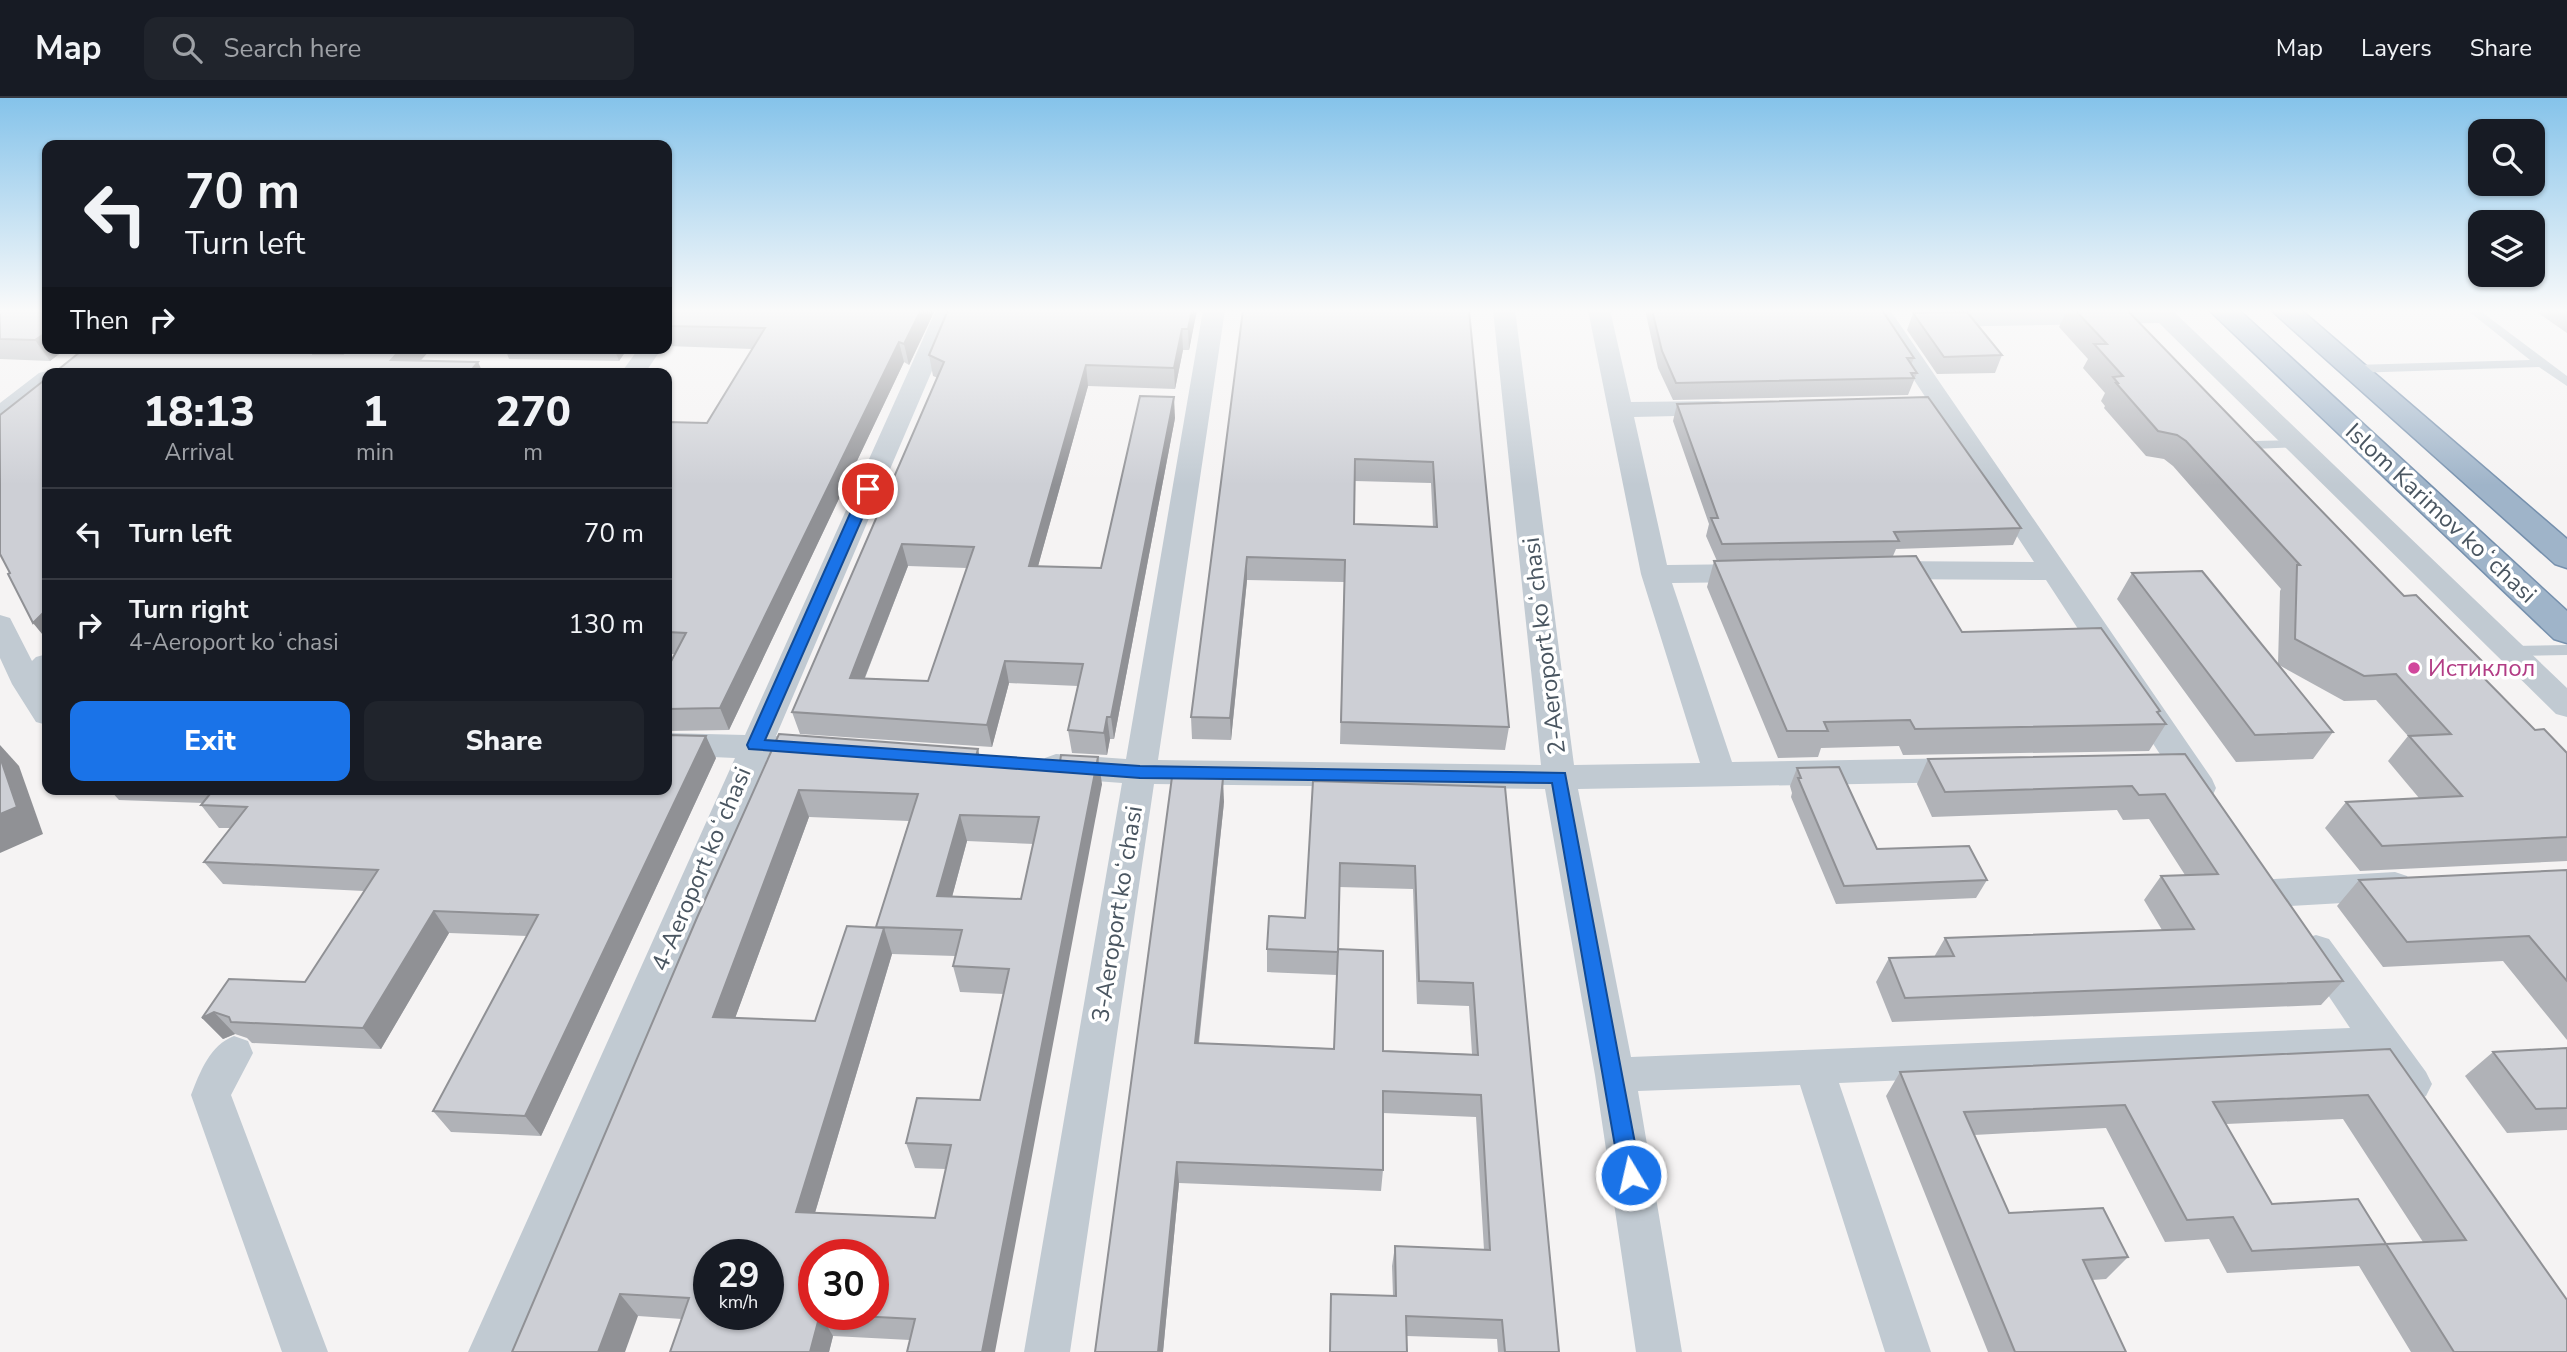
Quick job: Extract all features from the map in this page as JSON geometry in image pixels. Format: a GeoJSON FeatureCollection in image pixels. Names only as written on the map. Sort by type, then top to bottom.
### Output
{"type":"FeatureCollection","features":[{"type":"Feature","properties":{"kind":"highway","name":"Islom Karimov koʻchasi"},"geometry":{"type":"LineString","coordinates":[[2286,369],[2567,631]]}},
{"type":"Feature","properties":{"kind":"highway","name":"Islom Karimov koʻchasi"},"geometry":{"type":"LineString","coordinates":[[2353,369],[2567,556]]}},
{"type":"Feature","properties":{"kind":"street","name":"4-Aeroport koʻchasi"},"geometry":{"type":"LineString","coordinates":[[491,1352],[921,369]]}},
{"type":"Feature","properties":{"kind":"street","name":"3-Aeroport koʻchasi"},"geometry":{"type":"LineString","coordinates":[[1046,1352],[1205,369]]}},
{"type":"Feature","properties":{"kind":"street","name":"2-Aeroport koʻchasi"},"geometry":{"type":"LineString","coordinates":[[1511,369],[1559,777],[1615,1075],[1659,1352]]}},
{"type":"Feature","properties":{"kind":"street"},"geometry":{"type":"LineString","coordinates":[[1612,369],[1655,574],[1720,776]]}},
{"type":"Feature","properties":{"kind":"street"},"geometry":{"type":"LineString","coordinates":[[1911,369],[1930,404],[2054,571],[2221,818]]}},
{"type":"Feature","properties":{"kind":"street"},"geometry":{"type":"LineString","coordinates":[[2220,369],[2567,706]]}},
{"type":"Feature","properties":{"kind":"street"},"geometry":{"type":"LineString","coordinates":[[0,415],[42,382]]}},
{"type":"Feature","properties":{"kind":"street"},"geometry":{"type":"LineString","coordinates":[[1621,410],[1742,408]]}},
{"type":"Feature","properties":{"kind":"street"},"geometry":{"type":"LineString","coordinates":[[1851,571],[2054,571]]}},
{"type":"Feature","properties":{"kind":"street"},"geometry":{"type":"LineString","coordinates":[[1655,574],[1781,572]]}},
{"type":"Feature","properties":{"kind":"street"},"geometry":{"type":"LineString","coordinates":[[0,625],[37,674],[42,694]]}},
{"type":"Feature","properties":{"kind":"street"},"geometry":{"type":"LineString","coordinates":[[672,744],[755,745],[851,752]]}},
{"type":"Feature","properties":{"kind":"street"},"geometry":{"type":"LineString","coordinates":[[1030,764],[1140,772],[1559,777],[1992,769]]}},
{"type":"Feature","properties":{"kind":"street"},"geometry":{"type":"LineString","coordinates":[[2142,765],[2183,764]]}},
{"type":"Feature","properties":{"kind":"street"},"geometry":{"type":"LineString","coordinates":[[2252,861],[2429,1110]]}},
{"type":"Feature","properties":{"kind":"street"},"geometry":{"type":"LineString","coordinates":[[2274,893],[2428,885]]}},
{"type":"Feature","properties":{"kind":"street"},"geometry":{"type":"LineString","coordinates":[[1615,1075],[2383,1044]]}},
{"type":"Feature","properties":{"kind":"street"},"geometry":{"type":"LineString","coordinates":[[234,1053],[217,1079],[211,1095],[305,1352]]}},
{"type":"Feature","properties":{"kind":"street"},"geometry":{"type":"LineString","coordinates":[[1814,1066],[1908,1352]]}},
{"type":"Feature","properties":{"kind":"lane"},"geometry":{"type":"LineString","coordinates":[[2353,369],[2368,369]]}},
{"type":"Feature","properties":{"kind":"lane"},"geometry":{"type":"LineString","coordinates":[[2549,369],[2567,382]]}},
{"type":"Feature","properties":{"kind":"lane"},"geometry":{"type":"LineString","coordinates":[[2253,446],[2298,444]]}},
{"type":"Feature","properties":{"kind":"lane"},"geometry":{"type":"LineString","coordinates":[[2511,651],[2567,650]]}},
{"type":"Feature","properties":{"kind":"building"},"geometry":{"type":"Polygon","coordinates":[[[740,369],[886,369],[720,708],[672,709],[672,660],[686,633],[672,632],[672,422],[707,423],[740,369]]]}},
{"type":"Feature","properties":{"kind":"building"},"geometry":{"type":"Polygon","coordinates":[[[941,369],[1085,369],[1029,566],[1101,568],[1140,396],[1174,397],[1111,717],[1107,717],[1104,733],[1068,730],[1083,664],[1005,661],[987,725],[792,712],[941,369]],[[902,544],[850,678],[928,681],[974,547],[902,544]]]}},
{"type":"Feature","properties":{"kind":"building"},"geometry":{"type":"Polygon","coordinates":[[[1236,369],[1475,369],[1509,727],[1341,722],[1345,560],[1247,557],[1230,718],[1191,717],[1236,369]],[[1355,459],[1354,524],[1437,527],[1433,462],[1355,459]]]}},
{"type":"Feature","properties":{"kind":"building"},"geometry":{"type":"Polygon","coordinates":[[[1670,369],[1914,369],[1917,373],[1911,373],[1914,378],[1676,383],[1670,369]]]}},
{"type":"Feature","properties":{"kind":"building"},"geometry":{"type":"Polygon","coordinates":[[[2116,369],[2184,369],[2404,596],[2416,595],[2491,670],[2476,670],[2535,730],[2544,729],[2567,753],[2567,837],[2382,846],[2346,802],[2462,796],[2409,736],[2451,734],[2396,674],[2364,676],[2295,639],[2297,565],[2300,565],[2186,441],[2177,435],[2158,431],[2113,377],[2123,376],[2116,369]]]}},
{"type":"Feature","properties":{"kind":"building"},"geometry":{"type":"Polygon","coordinates":[[[42,382],[42,614],[33,623],[0,554],[0,415],[42,382]]]}},
{"type":"Feature","properties":{"kind":"building"},"geometry":{"type":"Polygon","coordinates":[[[1928,397],[2021,528],[1894,532],[1899,541],[1722,544],[1711,518],[1718,518],[1677,404],[1928,397]]]}},
{"type":"Feature","properties":{"kind":"building"},"geometry":{"type":"Polygon","coordinates":[[[1916,556],[1962,632],[2101,628],[2160,711],[2157,712],[2166,724],[1915,729],[1910,720],[1824,722],[1828,731],[1787,731],[1714,561],[1916,556]]]}},
{"type":"Feature","properties":{"kind":"building"},"geometry":{"type":"Polygon","coordinates":[[[2202,571],[2333,732],[2255,735],[2132,573],[2202,571]]]}},
{"type":"Feature","properties":{"kind":"building"},"geometry":{"type":"Polygon","coordinates":[[[779,734],[978,749],[975,760],[1060,762],[1061,755],[1098,757],[982,1352],[907,1352],[915,1319],[889,1318],[889,1239],[798,1239],[798,1330],[816,1330],[810,1352],[670,1352],[689,1298],[620,1294],[598,1352],[512,1352],[696,920],[779,734]],[[799,790],[713,1017],[815,1021],[847,926],[884,928],[796,1212],[935,1218],[951,1145],[906,1143],[917,1098],[980,1100],[1009,969],[953,966],[962,930],[876,927],[918,794],[799,790]],[[960,815],[937,896],[1021,899],[1039,817],[960,815]]]}},
{"type":"Feature","properties":{"kind":"building"},"geometry":{"type":"Polygon","coordinates":[[[672,735],[706,736],[525,1116],[433,1111],[538,915],[434,911],[363,1028],[231,1022],[229,1017],[214,1012],[202,1018],[229,979],[305,982],[378,870],[204,862],[247,807],[201,805],[209,795],[672,795],[672,735]]]}},
{"type":"Feature","properties":{"kind":"building"},"geometry":{"type":"Polygon","coordinates":[[[2185,754],[2343,981],[1905,998],[1889,958],[1954,956],[1945,938],[2194,929],[2161,876],[2218,874],[2165,794],[2139,795],[2132,786],[1945,792],[1928,759],[2185,754]]]}},
{"type":"Feature","properties":{"kind":"building"},"geometry":{"type":"Polygon","coordinates":[[[0,757],[17,807],[0,814],[0,757]]]}},
{"type":"Feature","properties":{"kind":"building"},"geometry":{"type":"Polygon","coordinates":[[[1839,767],[1877,849],[1969,846],[1987,880],[1844,886],[1798,778],[1801,778],[1797,768],[1839,767]]]}},
{"type":"Feature","properties":{"kind":"building"},"geometry":{"type":"Polygon","coordinates":[[[1172,777],[1223,778],[1195,1043],[1334,1049],[1338,952],[1267,949],[1269,916],[1305,918],[1313,781],[1505,787],[1559,1352],[1505,1352],[1502,1320],[1406,1316],[1407,1352],[1330,1352],[1331,1294],[1396,1296],[1395,1246],[1490,1250],[1481,1095],[1383,1091],[1383,1170],[1177,1162],[1158,1352],[1095,1352],[1172,777]],[[1340,863],[1338,949],[1383,951],[1383,1051],[1478,1055],[1473,983],[1419,981],[1415,866],[1340,863]]]}},
{"type":"Feature","properties":{"kind":"building"},"geometry":{"type":"Polygon","coordinates":[[[2567,870],[2567,981],[2529,936],[2407,942],[2359,880],[2567,870]]]}},
{"type":"Feature","properties":{"kind":"building"},"geometry":{"type":"Polygon","coordinates":[[[2567,1048],[2567,1108],[2536,1109],[2493,1052],[2567,1048]]]}},
{"type":"Feature","properties":{"kind":"building"},"geometry":{"type":"Polygon","coordinates":[[[2390,1049],[2567,1300],[2567,1352],[2454,1352],[2386,1244],[2252,1251],[2233,1217],[2187,1220],[2125,1105],[1964,1112],[2009,1213],[2103,1208],[2128,1257],[2083,1260],[2126,1352],[2015,1352],[1900,1072],[2390,1049]],[[2368,1095],[2213,1102],[2272,1204],[2358,1199],[2386,1244],[2466,1240],[2368,1095]]]}},
{"type":"Feature","properties":{"kind":"place","name":"Истиклол"},"geometry":{"type":"Point","coordinates":[2414,668]}},
{"type":"Feature","properties":{"kind":"route"},"geometry":{"type":"LineString","coordinates":[[868,489],[755,745],[1140,772],[1559,777],[1631,1175]]}}]}
